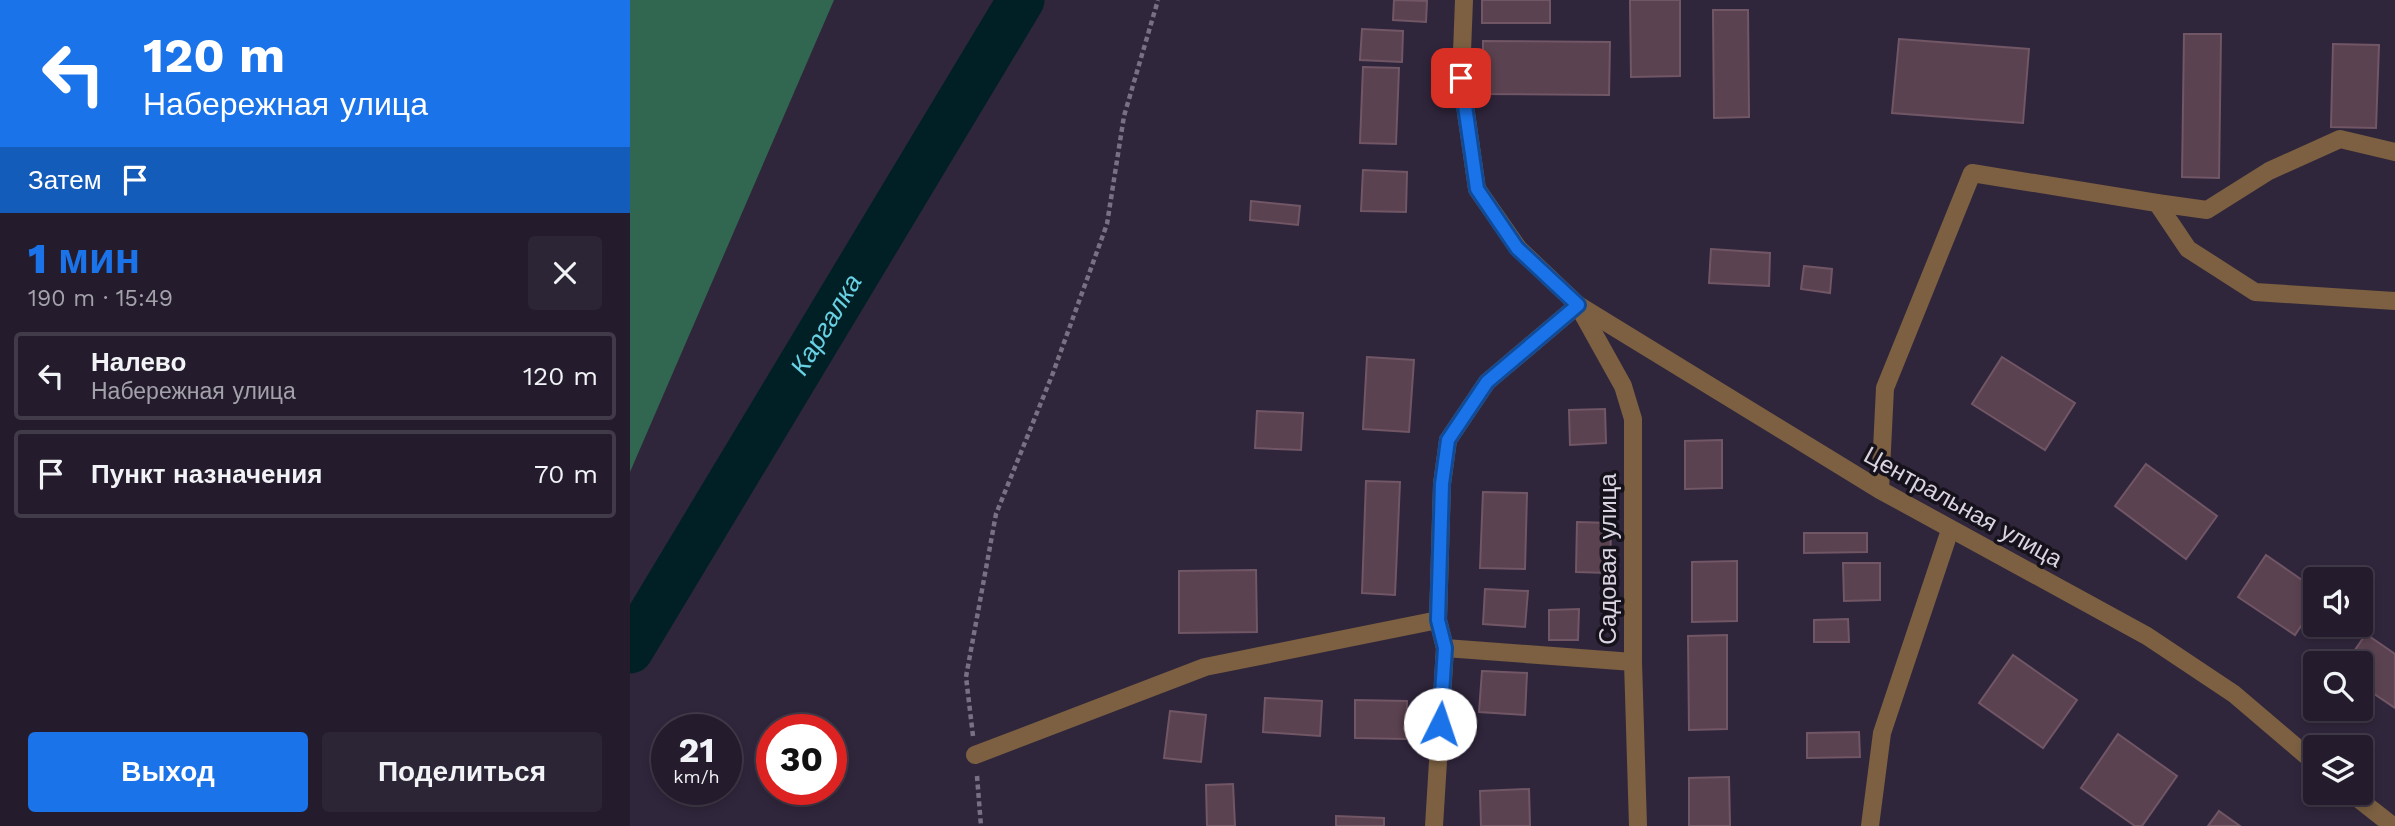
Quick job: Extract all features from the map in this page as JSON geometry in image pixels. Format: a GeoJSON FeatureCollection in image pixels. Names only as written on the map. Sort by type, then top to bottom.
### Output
{"type":"FeatureCollection","features":[{"type":"Feature","properties":{"kind":"street"},"geometry":{"type":"LineString","coordinates":[[1434,826],[1445,648],[1438,620],[1442,484],[1448,440],[1487,382],[1578,305],[1517,248],[1477,189],[1461,78],[1464,0]]}},
{"type":"Feature","properties":{"kind":"street"},"geometry":{"type":"LineString","coordinates":[[1880,490],[1885,388],[1972,173],[2207,210],[2269,172],[2340,139],[2395,152]]}},
{"type":"Feature","properties":{"kind":"street"},"geometry":{"type":"LineString","coordinates":[[2157,203],[2188,249],[2255,292],[2395,301]]}},
{"type":"Feature","properties":{"kind":"street","name":"Центральная улица"},"geometry":{"type":"LineString","coordinates":[[1578,305],[1880,490],[2147,636],[2234,694],[2303,753]]}},
{"type":"Feature","properties":{"kind":"street","name":"Садовая улица"},"geometry":{"type":"LineString","coordinates":[[1578,305],[1623,386],[1633,419],[1633,662],[1638,826]]}},
{"type":"Feature","properties":{"kind":"street"},"geometry":{"type":"LineString","coordinates":[[1870,826],[1882,733],[1950,530]]}},
{"type":"Feature","properties":{"kind":"street"},"geometry":{"type":"LineString","coordinates":[[975,755],[1205,667],[1438,620]]}},
{"type":"Feature","properties":{"kind":"street"},"geometry":{"type":"LineString","coordinates":[[1445,648],[1633,662]]}},
{"type":"Feature","properties":{"kind":"street"},"geometry":{"type":"LineString","coordinates":[[2366,805],[2393,826]]}},
{"type":"Feature","properties":{"kind":"path"},"geometry":{"type":"LineString","coordinates":[[981,826],[966,677],[996,514],[1054,373],[1107,224],[1124,116],[1158,0]]}},
{"type":"Feature","properties":{"kind":"green space"},"geometry":{"type":"Polygon","coordinates":[[[630,0],[834,0],[630,472],[630,0]]]}},
{"type":"Feature","properties":{"kind":"building"},"geometry":{"type":"Polygon","coordinates":[[[1394,0],[1427,1],[1426,22],[1393,20],[1394,0]]]}},
{"type":"Feature","properties":{"kind":"building"},"geometry":{"type":"Polygon","coordinates":[[[1482,0],[1550,0],[1550,23],[1482,23],[1482,0]]]}},
{"type":"Feature","properties":{"kind":"building"},"geometry":{"type":"Polygon","coordinates":[[[1630,0],[1680,0],[1680,76],[1631,77],[1630,0]]]}},
{"type":"Feature","properties":{"kind":"building"},"geometry":{"type":"Polygon","coordinates":[[[1713,10],[1748,10],[1749,117],[1714,118],[1713,10]]]}},
{"type":"Feature","properties":{"kind":"building"},"geometry":{"type":"Polygon","coordinates":[[[1362,29],[1403,31],[1402,62],[1360,60],[1362,29]]]}},
{"type":"Feature","properties":{"kind":"building"},"geometry":{"type":"Polygon","coordinates":[[[2184,34],[2221,34],[2219,178],[2182,177],[2184,34]]]}},
{"type":"Feature","properties":{"kind":"building"},"geometry":{"type":"Polygon","coordinates":[[[1899,39],[2029,49],[2023,123],[1892,113],[1899,39]]]}},
{"type":"Feature","properties":{"kind":"building"},"geometry":{"type":"Polygon","coordinates":[[[1483,41],[1610,42],[1609,95],[1483,94],[1483,41]]]}},
{"type":"Feature","properties":{"kind":"building"},"geometry":{"type":"Polygon","coordinates":[[[2333,44],[2379,45],[2376,128],[2331,127],[2333,44]]]}},
{"type":"Feature","properties":{"kind":"building"},"geometry":{"type":"Polygon","coordinates":[[[1363,67],[1399,68],[1396,144],[1360,143],[1363,67]]]}},
{"type":"Feature","properties":{"kind":"building"},"geometry":{"type":"Polygon","coordinates":[[[1363,170],[1407,172],[1406,212],[1361,211],[1363,170]]]}},
{"type":"Feature","properties":{"kind":"building"},"geometry":{"type":"Polygon","coordinates":[[[1251,201],[1300,206],[1298,225],[1250,220],[1251,201]]]}},
{"type":"Feature","properties":{"kind":"building"},"geometry":{"type":"Polygon","coordinates":[[[1711,249],[1770,253],[1769,286],[1709,283],[1711,249]]]}},
{"type":"Feature","properties":{"kind":"building"},"geometry":{"type":"Polygon","coordinates":[[[1804,266],[1832,269],[1830,293],[1801,289],[1804,266]]]}},
{"type":"Feature","properties":{"kind":"building"},"geometry":{"type":"Polygon","coordinates":[[[1367,357],[1414,360],[1409,432],[1363,429],[1367,357]]]}},
{"type":"Feature","properties":{"kind":"building"},"geometry":{"type":"Polygon","coordinates":[[[2002,357],[2075,403],[2045,450],[1972,404],[2002,357]]]}},
{"type":"Feature","properties":{"kind":"building"},"geometry":{"type":"Polygon","coordinates":[[[1605,409],[1606,443],[1570,445],[1569,410],[1605,409]]]}},
{"type":"Feature","properties":{"kind":"building"},"geometry":{"type":"Polygon","coordinates":[[[1257,411],[1303,413],[1301,450],[1255,448],[1257,411]]]}},
{"type":"Feature","properties":{"kind":"building"},"geometry":{"type":"Polygon","coordinates":[[[1722,440],[1722,488],[1685,489],[1685,441],[1722,440]]]}},
{"type":"Feature","properties":{"kind":"building"},"geometry":{"type":"Polygon","coordinates":[[[2146,464],[2217,516],[2186,559],[2115,506],[2146,464]]]}},
{"type":"Feature","properties":{"kind":"building"},"geometry":{"type":"Polygon","coordinates":[[[1366,481],[1400,482],[1395,595],[1362,593],[1366,481]]]}},
{"type":"Feature","properties":{"kind":"building"},"geometry":{"type":"Polygon","coordinates":[[[1483,492],[1527,493],[1525,569],[1480,568],[1483,492]]]}},
{"type":"Feature","properties":{"kind":"building"},"geometry":{"type":"Polygon","coordinates":[[[1577,522],[1611,523],[1610,573],[1576,572],[1577,522]]]}},
{"type":"Feature","properties":{"kind":"building"},"geometry":{"type":"Polygon","coordinates":[[[1804,533],[1867,533],[1867,552],[1804,553],[1804,533]]]}},
{"type":"Feature","properties":{"kind":"building"},"geometry":{"type":"Polygon","coordinates":[[[2266,555],[2303,581],[2303,623],[2295,635],[2238,597],[2266,555]]]}},
{"type":"Feature","properties":{"kind":"building"},"geometry":{"type":"Polygon","coordinates":[[[1737,561],[1737,621],[1692,622],[1692,562],[1737,561]]]}},
{"type":"Feature","properties":{"kind":"building"},"geometry":{"type":"Polygon","coordinates":[[[1843,563],[1880,563],[1880,600],[1844,601],[1843,563]]]}},
{"type":"Feature","properties":{"kind":"building"},"geometry":{"type":"Polygon","coordinates":[[[1256,570],[1257,632],[1179,633],[1179,571],[1256,570]]]}},
{"type":"Feature","properties":{"kind":"building"},"geometry":{"type":"Polygon","coordinates":[[[1485,589],[1528,591],[1525,627],[1483,624],[1485,589]]]}},
{"type":"Feature","properties":{"kind":"building"},"geometry":{"type":"Polygon","coordinates":[[[1579,609],[1578,640],[1549,640],[1549,610],[1579,609]]]}},
{"type":"Feature","properties":{"kind":"building"},"geometry":{"type":"Polygon","coordinates":[[[1848,619],[1849,642],[1814,642],[1814,620],[1848,619]]]}},
{"type":"Feature","properties":{"kind":"building"},"geometry":{"type":"Polygon","coordinates":[[[1727,635],[1727,729],[1689,730],[1688,636],[1727,635]]]}},
{"type":"Feature","properties":{"kind":"building"},"geometry":{"type":"Polygon","coordinates":[[[2364,637],[2370,637],[2395,654],[2395,708],[2373,693],[2373,651],[2354,651],[2364,637]]]}},
{"type":"Feature","properties":{"kind":"building"},"geometry":{"type":"Polygon","coordinates":[[[2013,655],[2077,700],[2043,748],[1979,703],[2013,655]]]}},
{"type":"Feature","properties":{"kind":"building"},"geometry":{"type":"Polygon","coordinates":[[[1482,671],[1527,673],[1525,715],[1479,712],[1482,671]]]}},
{"type":"Feature","properties":{"kind":"building"},"geometry":{"type":"Polygon","coordinates":[[[1265,698],[1322,701],[1320,736],[1263,732],[1265,698]]]}},
{"type":"Feature","properties":{"kind":"building"},"geometry":{"type":"Polygon","coordinates":[[[1355,700],[1407,701],[1406,739],[1355,738],[1355,700]]]}},
{"type":"Feature","properties":{"kind":"building"},"geometry":{"type":"Polygon","coordinates":[[[1170,711],[1206,715],[1201,762],[1164,758],[1170,711]]]}},
{"type":"Feature","properties":{"kind":"building"},"geometry":{"type":"Polygon","coordinates":[[[1859,732],[1860,757],[1807,758],[1807,733],[1859,732]]]}},
{"type":"Feature","properties":{"kind":"building"},"geometry":{"type":"Polygon","coordinates":[[[2118,734],[2177,776],[2142,826],[2135,826],[2081,788],[2118,734]]]}},
{"type":"Feature","properties":{"kind":"building"},"geometry":{"type":"Polygon","coordinates":[[[1729,777],[1730,826],[1689,826],[1689,778],[1729,777]]]}},
{"type":"Feature","properties":{"kind":"building"},"geometry":{"type":"Polygon","coordinates":[[[1233,784],[1235,826],[1207,826],[1206,785],[1233,784]]]}},
{"type":"Feature","properties":{"kind":"building"},"geometry":{"type":"Polygon","coordinates":[[[1529,789],[1530,826],[1481,826],[1480,791],[1529,789]]]}},
{"type":"Feature","properties":{"kind":"building"},"geometry":{"type":"Polygon","coordinates":[[[2219,811],[2240,826],[2208,826],[2219,811]]]}},
{"type":"Feature","properties":{"kind":"building"},"geometry":{"type":"Polygon","coordinates":[[[1336,816],[1384,818],[1384,826],[1336,826],[1336,816]]]}},
{"type":"Feature","properties":{"kind":"waterway","name":"Каргалка"},"geometry":{"type":"LineString","coordinates":[[630,650],[1021,0]]}},
{"type":"Feature","properties":{"kind":"route"},"geometry":{"type":"LineString","coordinates":[[1440,724],[1445,648],[1438,620],[1442,484],[1448,440],[1487,382],[1578,305],[1517,248],[1477,189],[1461,78]]}}]}
